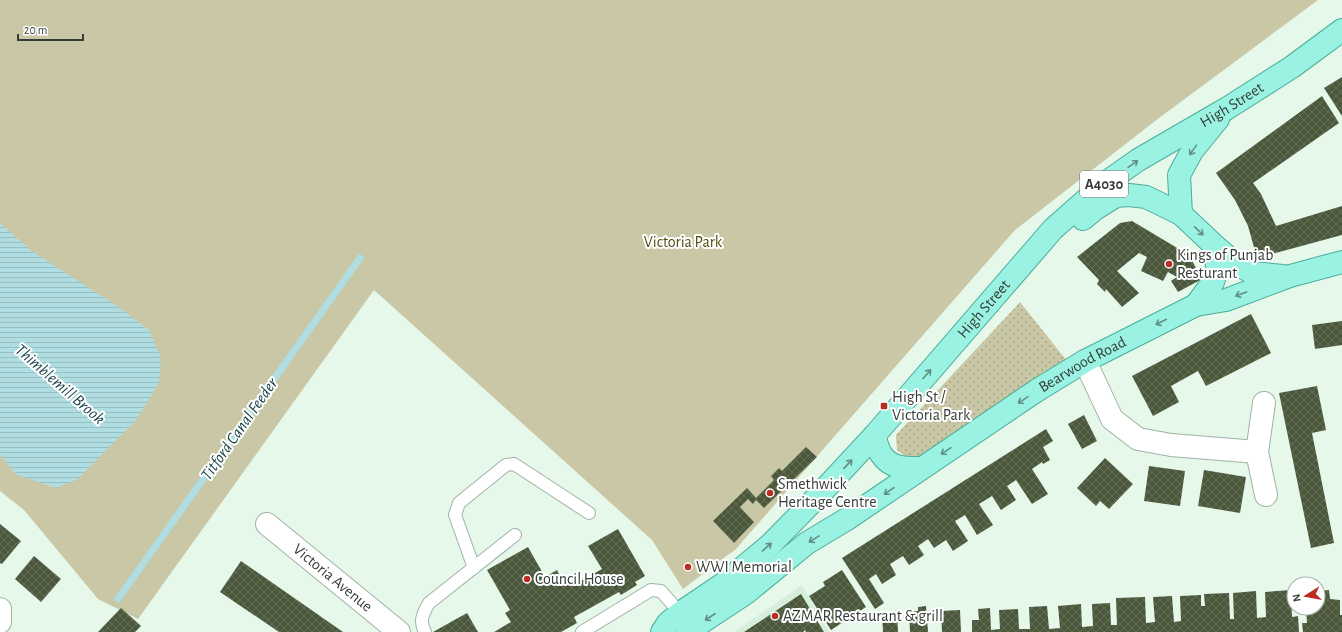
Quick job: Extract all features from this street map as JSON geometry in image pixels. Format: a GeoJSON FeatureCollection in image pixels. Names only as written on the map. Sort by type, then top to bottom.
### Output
{"type":"FeatureCollection","features":[{"type":"Feature","properties":{"kind":"main road","name":"High Street"},"geometry":{"type":"LineString","coordinates":[[684,622],[723,584],[770,545],[822,492],[874,436],[1053,229],[1104,184],[1138,160],[1226,109],[1292,67],[1342,30]]}},
{"type":"Feature","properties":{"kind":"main road","name":"A4030"},"geometry":{"type":"LineString","coordinates":[[1181,214],[1179,175],[1192,151],[1226,109]]}},
{"type":"Feature","properties":{"kind":"main road","name":"A4030"},"geometry":{"type":"LineString","coordinates":[[1004,286],[1095,210],[1116,196],[1129,195],[1146,197],[1181,214],[1216,248],[1236,264],[1253,274],[1290,276]]}},
{"type":"Feature","properties":{"kind":"main road","name":"A4030"},"geometry":{"type":"LineString","coordinates":[[1196,305],[1213,282],[1217,269],[1216,248]]}},
{"type":"Feature","properties":{"kind":"main road","name":"Bearwood Road"},"geometry":{"type":"LineString","coordinates":[[847,519],[1042,387],[1085,360],[1196,305],[1226,300],[1290,276],[1342,262]]}},
{"type":"Feature","properties":{"kind":"main road"},"geometry":{"type":"LineString","coordinates":[[874,436],[881,454],[894,466],[921,468]]}},
{"type":"Feature","properties":{"kind":"main road"},"geometry":{"type":"LineString","coordinates":[[822,492],[826,505],[834,515],[847,519]]}},
{"type":"Feature","properties":{"kind":"main road","name":"High Street"},"geometry":{"type":"LineString","coordinates":[[662,632],[668,623],[684,622],[746,593],[807,544],[847,519]]}},
{"type":"Feature","properties":{"kind":"street"},"geometry":{"type":"LineString","coordinates":[[1085,360],[1112,419],[1138,439],[1171,445],[1258,452]]}},
{"type":"Feature","properties":{"kind":"street"},"geometry":{"type":"LineString","coordinates":[[1264,403],[1258,452],[1266,495]]}},
{"type":"Feature","properties":{"kind":"street","name":"Victoria Avenue"},"geometry":{"type":"LineString","coordinates":[[267,524],[398,631]]}},
{"type":"Feature","properties":{"kind":"street"},"geometry":{"type":"LineString","coordinates":[[0,609],[0,622]]}},
{"type":"Feature","properties":{"kind":"lane"},"geometry":{"type":"LineString","coordinates":[[474,568],[455,515],[459,503],[506,465],[514,464],[589,513]]}},
{"type":"Feature","properties":{"kind":"lane"},"geometry":{"type":"LineString","coordinates":[[425,632],[422,627],[422,614],[430,603],[515,535]]}},
{"type":"Feature","properties":{"kind":"lane"},"geometry":{"type":"LineString","coordinates":[[582,632],[651,590],[661,592],[684,622]]}},
{"type":"Feature","properties":{"kind":"shaded area"},"geometry":{"type":"Polygon","coordinates":[[[802,585],[829,632],[734,632],[802,585]]]}},
{"type":"Feature","properties":{"kind":"green space","name":"Victoria Park"},"geometry":{"type":"Polygon","coordinates":[[[0,0],[1318,0],[1159,118],[1015,230],[735,550],[683,589],[652,540],[374,290],[138,619],[98,599],[24,510],[0,491],[0,0]]]}},
{"type":"Feature","properties":{"kind":"green space"},"geometry":{"type":"Polygon","coordinates":[[[1020,302],[1067,361],[928,456],[910,460],[897,450],[896,435],[1020,302]]]}},
{"type":"Feature","properties":{"kind":"water","name":"Thimblemill Brook"},"geometry":{"type":"Polygon","coordinates":[[[0,223],[30,250],[120,308],[149,330],[161,358],[159,383],[137,419],[78,479],[56,488],[15,474],[0,454],[0,223]]]}},
{"type":"Feature","properties":{"kind":"building"},"geometry":{"type":"Polygon","coordinates":[[[1342,77],[1342,116],[1324,88],[1342,77]]]}},
{"type":"Feature","properties":{"kind":"building"},"geometry":{"type":"Polygon","coordinates":[[[1322,96],[1339,123],[1253,183],[1261,194],[1276,226],[1342,206],[1342,235],[1257,258],[1248,226],[1235,200],[1216,173],[1322,96]]]}},
{"type":"Feature","properties":{"kind":"building","name":"Kings of Punjab Resturant"},"geometry":{"type":"Polygon","coordinates":[[[1132,221],[1189,255],[1202,279],[1178,292],[1171,281],[1177,277],[1168,272],[1163,281],[1141,271],[1147,257],[1139,253],[1117,271],[1139,293],[1122,307],[1106,289],[1105,292],[1097,284],[1099,280],[1077,257],[1120,223],[1132,221]]]}},
{"type":"Feature","properties":{"kind":"building"},"geometry":{"type":"Polygon","coordinates":[[[1251,314],[1271,353],[1206,386],[1198,371],[1171,386],[1179,402],[1153,416],[1132,376],[1251,314]]]}},
{"type":"Feature","properties":{"kind":"building"},"geometry":{"type":"Polygon","coordinates":[[[1342,321],[1342,345],[1315,349],[1312,325],[1342,321]]]}},
{"type":"Feature","properties":{"kind":"building"},"geometry":{"type":"Polygon","coordinates":[[[1317,386],[1326,430],[1312,433],[1334,543],[1311,548],[1279,393],[1317,386]]]}},
{"type":"Feature","properties":{"kind":"building"},"geometry":{"type":"Polygon","coordinates":[[[1084,415],[1097,441],[1082,449],[1068,424],[1084,415]]]}},
{"type":"Feature","properties":{"kind":"building"},"geometry":{"type":"Polygon","coordinates":[[[1046,429],[1053,441],[1043,447],[1050,460],[1043,464],[1042,462],[1032,469],[1048,494],[1032,504],[1016,480],[1007,486],[1016,500],[1001,510],[992,496],[979,504],[993,525],[977,535],[965,515],[955,521],[968,541],[953,551],[946,540],[934,548],[928,539],[918,546],[924,555],[909,565],[903,556],[890,564],[896,575],[882,584],[876,574],[869,579],[884,603],[875,609],[842,558],[1046,429]]]}},
{"type":"Feature","properties":{"kind":"building","name":"Smethwick Heritage Centre"},"geometry":{"type":"Polygon","coordinates":[[[806,447],[817,457],[764,508],[756,500],[753,504],[748,499],[740,507],[754,522],[734,543],[713,521],[747,488],[756,498],[774,480],[771,476],[779,468],[782,471],[806,447]]]}},
{"type":"Feature","properties":{"kind":"building"},"geometry":{"type":"Polygon","coordinates":[[[1105,458],[1133,484],[1109,509],[1100,501],[1096,506],[1077,488],[1105,458]]]}},
{"type":"Feature","properties":{"kind":"building"},"geometry":{"type":"Polygon","coordinates":[[[1149,466],[1185,471],[1180,506],[1144,501],[1149,466]]]}},
{"type":"Feature","properties":{"kind":"building"},"geometry":{"type":"Polygon","coordinates":[[[1204,470],[1246,477],[1240,513],[1198,506],[1204,470]]]}},
{"type":"Feature","properties":{"kind":"building"},"geometry":{"type":"Polygon","coordinates":[[[0,524],[21,541],[2,564],[0,563],[0,524]]]}},
{"type":"Feature","properties":{"kind":"building","name":"Council House"},"geometry":{"type":"Polygon","coordinates":[[[618,529],[645,576],[635,582],[637,585],[621,595],[619,592],[574,617],[577,623],[561,632],[494,632],[511,622],[505,613],[510,610],[487,570],[528,547],[545,577],[557,570],[562,580],[567,578],[572,586],[602,569],[588,546],[618,529]]]}},
{"type":"Feature","properties":{"kind":"building"},"geometry":{"type":"Polygon","coordinates":[[[34,556],[61,579],[41,602],[15,579],[34,556]]]}},
{"type":"Feature","properties":{"kind":"building"},"geometry":{"type":"Polygon","coordinates":[[[241,561],[343,632],[279,632],[220,592],[241,561]]]}},
{"type":"Feature","properties":{"kind":"building"},"geometry":{"type":"Polygon","coordinates":[[[842,570],[866,607],[831,630],[809,596],[825,586],[823,582],[842,570]]]}},
{"type":"Feature","properties":{"kind":"building"},"geometry":{"type":"Polygon","coordinates":[[[1286,590],[1286,616],[1298,616],[1299,632],[972,632],[972,620],[979,620],[978,609],[990,608],[991,630],[1000,629],[999,610],[1018,609],[1019,629],[1030,629],[1029,607],[1047,606],[1049,629],[1060,628],[1058,606],[1081,604],[1082,627],[1093,626],[1092,604],[1110,603],[1111,625],[1117,625],[1116,598],[1145,597],[1146,623],[1155,622],[1153,597],[1172,596],[1174,622],[1181,621],[1180,596],[1201,595],[1201,606],[1205,606],[1204,594],[1229,593],[1230,619],[1234,619],[1233,593],[1256,591],[1257,618],[1266,617],[1265,592],[1286,590]]]}},
{"type":"Feature","properties":{"kind":"building"},"geometry":{"type":"Polygon","coordinates":[[[1326,590],[1329,590],[1330,599],[1340,600],[1342,632],[1303,632],[1302,623],[1307,623],[1307,616],[1326,616],[1326,590]]]}},
{"type":"Feature","properties":{"kind":"building"},"geometry":{"type":"Polygon","coordinates":[[[801,594],[824,632],[806,632],[805,630],[803,632],[744,632],[801,594]]]}},
{"type":"Feature","properties":{"kind":"building"},"geometry":{"type":"Polygon","coordinates":[[[926,606],[928,632],[910,632],[909,612],[918,611],[918,607],[926,606]]]}},
{"type":"Feature","properties":{"kind":"building"},"geometry":{"type":"Polygon","coordinates":[[[121,608],[141,626],[135,632],[98,632],[121,608]]]}},
{"type":"Feature","properties":{"kind":"building"},"geometry":{"type":"Polygon","coordinates":[[[960,610],[961,632],[942,632],[941,611],[960,610]]]}},
{"type":"Feature","properties":{"kind":"building"},"geometry":{"type":"Polygon","coordinates":[[[467,613],[478,632],[433,632],[458,618],[467,613]]]}},
{"type":"Feature","properties":{"kind":"building"},"geometry":{"type":"Polygon","coordinates":[[[882,613],[897,613],[898,632],[883,632],[882,613]]]}},
{"type":"Feature","properties":{"kind":"waterway","name":"Titford Canal Feeder"},"geometry":{"type":"LineString","coordinates":[[118,599],[360,258]]}},
{"type":"Feature","properties":{"kind":"place","name":"Kings of Punjab Resturant"},"geometry":{"type":"Point","coordinates":[1169,264]}},
{"type":"Feature","properties":{"kind":"place","name":"High St / Victoria Park"},"geometry":{"type":"Point","coordinates":[884,406]}},
{"type":"Feature","properties":{"kind":"place","name":"Smethwick Heritage Centre"},"geometry":{"type":"Point","coordinates":[770,493]}},
{"type":"Feature","properties":{"kind":"place","name":"WWI Memorial"},"geometry":{"type":"Point","coordinates":[688,567]}},
{"type":"Feature","properties":{"kind":"place","name":"Council House"},"geometry":{"type":"Point","coordinates":[527,579]}},
{"type":"Feature","properties":{"kind":"place","name":"AZMAR Restaurant & grill"},"geometry":{"type":"Point","coordinates":[775,616]}}]}
